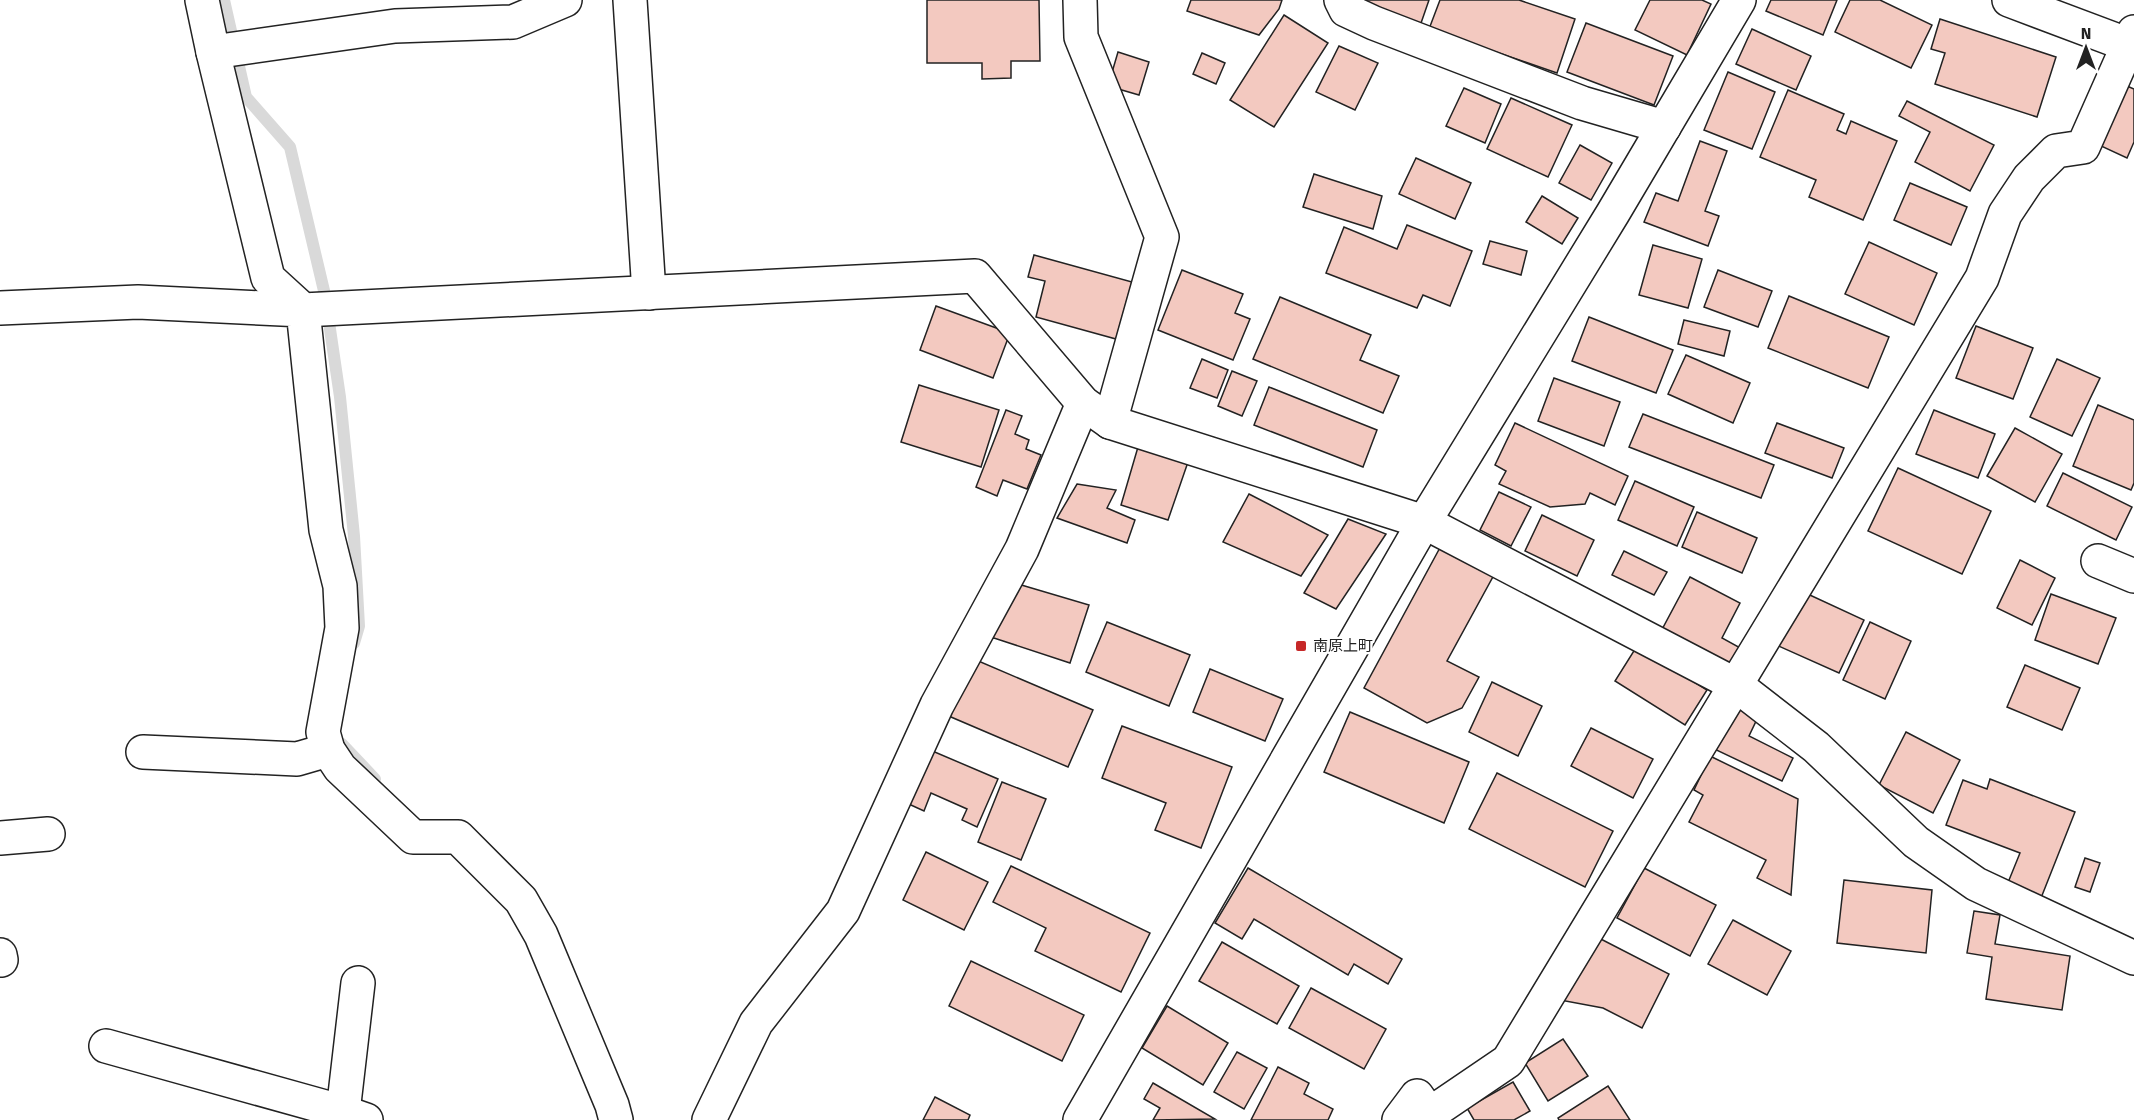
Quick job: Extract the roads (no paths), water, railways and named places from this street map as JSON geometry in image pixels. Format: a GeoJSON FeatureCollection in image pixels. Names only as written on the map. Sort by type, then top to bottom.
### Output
{"type":"FeatureCollection","features":[{"type":"Feature","properties":{"kind":"street"},"geometry":{"type":"LineString","coordinates":[[202,0],[227,50],[268,278],[321,309]]}},
{"type":"Feature","properties":{"kind":"street"},"geometry":{"type":"LineString","coordinates":[[227,50],[395,26],[513,21],[565,0]]}},
{"type":"Feature","properties":{"kind":"street"},"geometry":{"type":"LineString","coordinates":[[630,0],[649,293]]}},
{"type":"Feature","properties":{"kind":"street"},"geometry":{"type":"LineString","coordinates":[[1080,0],[1081,37],[1162,237],[1110,422]]}},
{"type":"Feature","properties":{"kind":"street"},"geometry":{"type":"LineString","coordinates":[[1341,0],[1346,10],[1374,23],[1582,103],[1664,127]]}},
{"type":"Feature","properties":{"kind":"street"},"geometry":{"type":"LineString","coordinates":[[1080,1120],[1424,522],[1613,213],[1739,0]]}},
{"type":"Feature","properties":{"kind":"street"},"geometry":{"type":"LineString","coordinates":[[1421,1118],[1508,1061],[1982,278],[2005,214],[2029,178],[2056,151],[2083,147],[2132,41],[2008,0]]}},
{"type":"Feature","properties":{"kind":"street"},"geometry":{"type":"LineString","coordinates":[[0,309],[138,302],[321,309],[975,276],[1083,403],[1110,422],[1424,522],[1736,685],[1816,747],[1916,842],[1976,884],[2134,958]]}},
{"type":"Feature","properties":{"kind":"street"},"geometry":{"type":"LineString","coordinates":[[321,309],[326,530],[340,586],[342,628],[323,732],[328,750],[340,768],[413,837],[458,837],[521,900],[541,935],[612,1105],[616,1120]]}},
{"type":"Feature","properties":{"kind":"street"},"geometry":{"type":"LineString","coordinates":[[709,1120],[756,1023],[843,911],[937,705],[1022,549],[1083,403]]}},
{"type":"Feature","properties":{"kind":"street"},"geometry":{"type":"LineString","coordinates":[[2098,561],[2134,576]]}},
{"type":"Feature","properties":{"kind":"street"},"geometry":{"type":"LineString","coordinates":[[143,752],[297,759],[328,750]]}},
{"type":"Feature","properties":{"kind":"street"},"geometry":{"type":"LineString","coordinates":[[0,838],[48,834]]}},
{"type":"Feature","properties":{"kind":"street"},"geometry":{"type":"LineString","coordinates":[[0,955],[1,960]]}},
{"type":"Feature","properties":{"kind":"street"},"geometry":{"type":"LineString","coordinates":[[106,1046],[354,1116],[358,983]]}},
{"type":"Feature","properties":{"kind":"waterway"},"geometry":{"type":"LineString","coordinates":[[224,0],[246,97],[290,147],[325,295],[340,397],[354,536],[359,626],[354,643]]}},
{"type":"Feature","properties":{"kind":"waterway"},"geometry":{"type":"LineString","coordinates":[[342,744],[375,779]]}},
{"type":"Feature","properties":{"kind":"place","name":"南原上町"},"geometry":{"type":"Point","coordinates":[1301,646]}}]}
